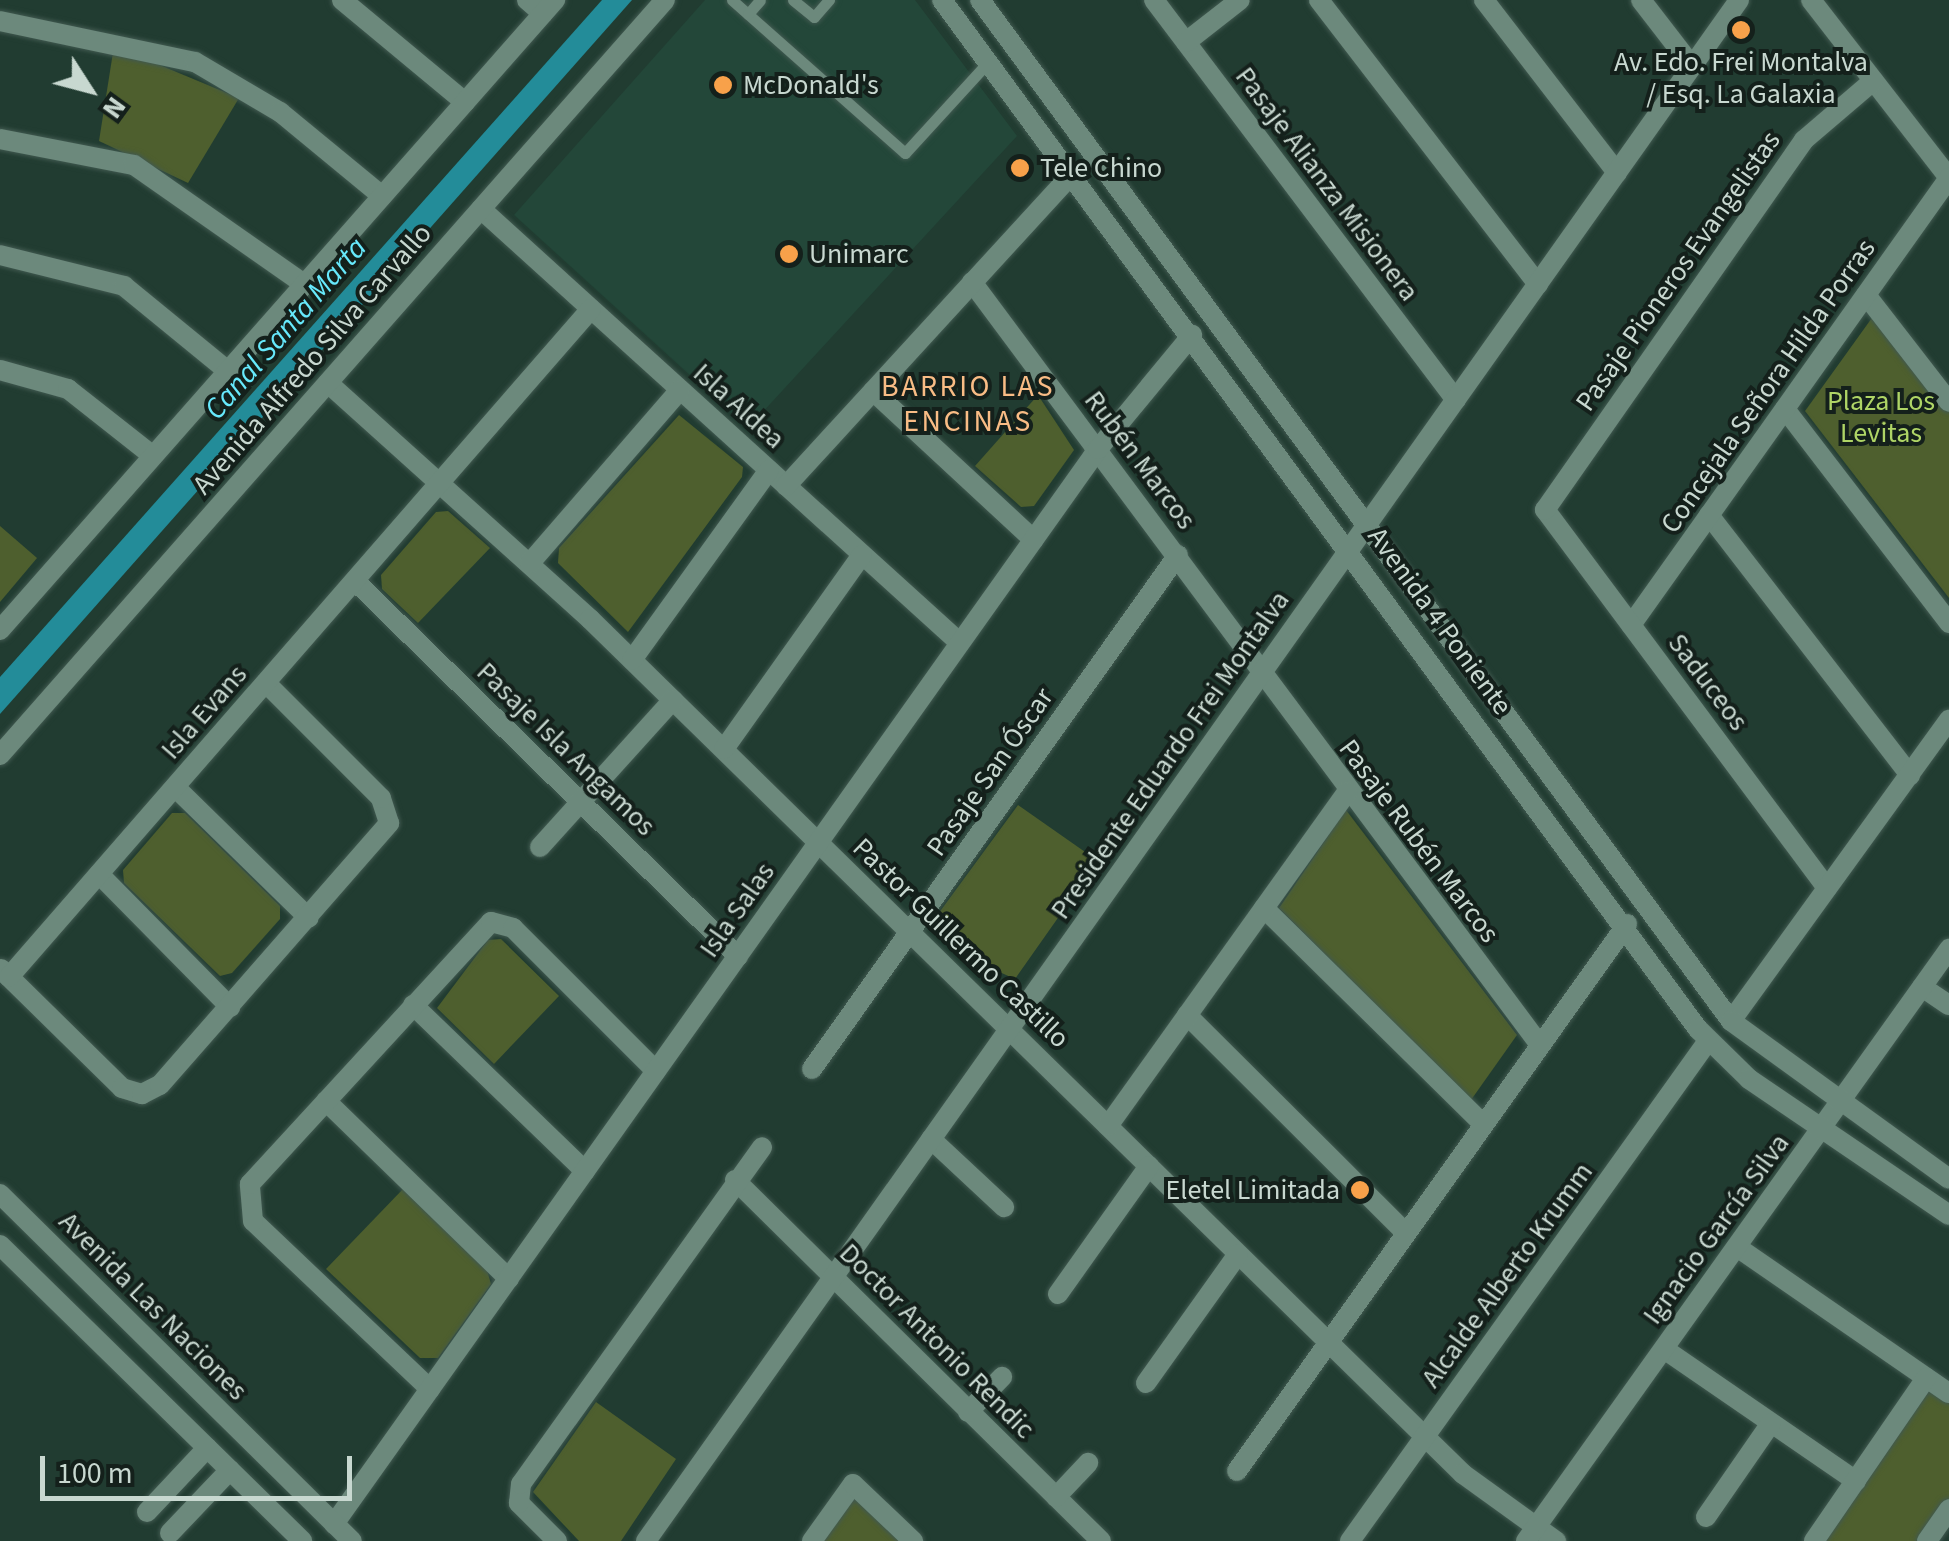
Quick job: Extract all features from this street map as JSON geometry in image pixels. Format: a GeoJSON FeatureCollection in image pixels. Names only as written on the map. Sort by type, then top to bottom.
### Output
{"type":"FeatureCollection","features":[{"type":"Feature","properties":{"kind":"street"},"geometry":{"type":"LineString","coordinates":[[342,0],[465,102]]}},
{"type":"Feature","properties":{"kind":"street","name":"Avenida Alfredo Silva Carvallo"},"geometry":{"type":"LineString","coordinates":[[0,755],[665,0]]}},
{"type":"Feature","properties":{"kind":"street","name":"Avenida 4 Poniente"},"geometry":{"type":"LineString","coordinates":[[942,0],[1628,924],[1708,1042],[1949,1215]]}},
{"type":"Feature","properties":{"kind":"street","name":"Avenida 4 Poniente"},"geometry":{"type":"LineString","coordinates":[[980,0],[1370,521],[1731,1020],[1840,1104],[1949,1179]]}},
{"type":"Feature","properties":{"kind":"street","name":"Pasaje Alianza Misionera"},"geometry":{"type":"LineString","coordinates":[[1154,0],[1456,400]]}},
{"type":"Feature","properties":{"kind":"street"},"geometry":{"type":"LineString","coordinates":[[1186,42],[1240,0]]}},
{"type":"Feature","properties":{"kind":"street"},"geometry":{"type":"LineString","coordinates":[[1320,0],[1538,284]]}},
{"type":"Feature","properties":{"kind":"street"},"geometry":{"type":"LineString","coordinates":[[1484,0],[1617,173]]}},
{"type":"Feature","properties":{"kind":"street"},"geometry":{"type":"LineString","coordinates":[[1641,0],[1692,66]]}},
{"type":"Feature","properties":{"kind":"street","name":"Presidente Eduardo Frei Montalva"},"geometry":{"type":"LineString","coordinates":[[646,1541],[1739,0]]}},
{"type":"Feature","properties":{"kind":"street"},"geometry":{"type":"LineString","coordinates":[[1812,0],[1949,178]]}},
{"type":"Feature","properties":{"kind":"street","name":"Avenida Alfredo Silva Carvallo"},"geometry":{"type":"LineString","coordinates":[[0,630],[465,102],[542,5]]}},
{"type":"Feature","properties":{"kind":"street"},"geometry":{"type":"LineString","coordinates":[[0,21],[195,62],[280,112],[382,196]]}},
{"type":"Feature","properties":{"kind":"street","name":"Pasaje Pioneros Evangelistas"},"geometry":{"type":"LineString","coordinates":[[1545,510],[1804,140],[1873,80]]}},
{"type":"Feature","properties":{"kind":"street"},"geometry":{"type":"LineString","coordinates":[[0,139],[134,165],[304,284]]}},
{"type":"Feature","properties":{"kind":"street"},"geometry":{"type":"LineString","coordinates":[[786,486],[1072,174]]}},
{"type":"Feature","properties":{"kind":"street","name":"Concejala Señora Hilda Porras"},"geometry":{"type":"LineString","coordinates":[[1631,626],[1949,178]]}},
{"type":"Feature","properties":{"kind":"street","name":"Isla Aldea"},"geometry":{"type":"LineString","coordinates":[[481,209],[960,644]]}},
{"type":"Feature","properties":{"kind":"street"},"geometry":{"type":"LineString","coordinates":[[0,255],[124,286],[228,371]]}},
{"type":"Feature","properties":{"kind":"street","name":"Rubén Marcos"},"geometry":{"type":"LineString","coordinates":[[972,282],[1264,670]]}},
{"type":"Feature","properties":{"kind":"street"},"geometry":{"type":"LineString","coordinates":[[1866,294],[1949,402]]}},
{"type":"Feature","properties":{"kind":"street","name":"Isla Evans"},"geometry":{"type":"LineString","coordinates":[[4,972],[176,788],[591,308]]}},
{"type":"Feature","properties":{"kind":"street","name":"Isla Salas"},"geometry":{"type":"LineString","coordinates":[[334,1524],[1098,449],[1192,335]]}},
{"type":"Feature","properties":{"kind":"street"},"geometry":{"type":"LineString","coordinates":[[0,370],[68,390],[153,456]]}},
{"type":"Feature","properties":{"kind":"street","name":"Pastor Guillermo Castillo"},"geometry":{"type":"LineString","coordinates":[[328,383],[530,562],[632,660],[1425,1437],[1531,1534],[1556,1541]]}},
{"type":"Feature","properties":{"kind":"street"},"geometry":{"type":"LineString","coordinates":[[530,562],[680,390]]}},
{"type":"Feature","properties":{"kind":"street"},"geometry":{"type":"LineString","coordinates":[[873,391],[1034,540]]}},
{"type":"Feature","properties":{"kind":"street"},"geometry":{"type":"LineString","coordinates":[[1785,409],[1949,623]]}},
{"type":"Feature","properties":{"kind":"street"},"geometry":{"type":"LineString","coordinates":[[632,660],[769,470]]}},
{"type":"Feature","properties":{"kind":"street","name":"Saduceos"},"geometry":{"type":"LineString","coordinates":[[1545,510],[1827,888]]}},
{"type":"Feature","properties":{"kind":"street"},"geometry":{"type":"LineString","coordinates":[[1710,516],[1910,776]]}},
{"type":"Feature","properties":{"kind":"street"},"geometry":{"type":"LineString","coordinates":[[724,749],[862,555]]}},
{"type":"Feature","properties":{"kind":"street","name":"Pasaje San Óscar"},"geometry":{"type":"LineString","coordinates":[[812,1070],[1178,556]]}},
{"type":"Feature","properties":{"kind":"street","name":"Pasaje Isla Angamos"},"geometry":{"type":"LineString","coordinates":[[356,582],[738,956]]}},
{"type":"Feature","properties":{"kind":"street","name":"Pasaje Rubén Marcos"},"geometry":{"type":"LineString","coordinates":[[1264,670],[1275,698],[1537,1041]]}},
{"type":"Feature","properties":{"kind":"street"},"geometry":{"type":"LineString","coordinates":[[4,972],[136,1093],[160,1085],[382,836],[388,810],[266,683]]}},
{"type":"Feature","properties":{"kind":"street"},"geometry":{"type":"LineString","coordinates":[[540,847],[673,700]]}},
{"type":"Feature","properties":{"kind":"street"},"geometry":{"type":"LineString","coordinates":[[1731,1020],[1949,720]]}},
{"type":"Feature","properties":{"kind":"street"},"geometry":{"type":"LineString","coordinates":[[176,788],[309,918]]}},
{"type":"Feature","properties":{"kind":"street"},"geometry":{"type":"LineString","coordinates":[[1108,1126],[1347,792]]}},
{"type":"Feature","properties":{"kind":"street"},"geometry":{"type":"LineString","coordinates":[[99,874],[230,1006]]}},
{"type":"Feature","properties":{"kind":"street"},"geometry":{"type":"LineString","coordinates":[[1264,908],[1480,1121]]}},
{"type":"Feature","properties":{"kind":"street"},"geometry":{"type":"LineString","coordinates":[[430,1388],[246,1209],[250,1184],[486,924],[502,922],[656,1070]]}},
{"type":"Feature","properties":{"kind":"street"},"geometry":{"type":"LineString","coordinates":[[1237,1471],[1537,1041],[1628,924]]}},
{"type":"Feature","properties":{"kind":"street","name":"Ignacio García Silva"},"geometry":{"type":"LineString","coordinates":[[1531,1534],[1949,949]]}},
{"type":"Feature","properties":{"kind":"street"},"geometry":{"type":"LineString","coordinates":[[1922,987],[1949,1005]]}},
{"type":"Feature","properties":{"kind":"street"},"geometry":{"type":"LineString","coordinates":[[413,1005],[585,1171]]}},
{"type":"Feature","properties":{"kind":"street"},"geometry":{"type":"LineString","coordinates":[[1188,1015],[1403,1230]]}},
{"type":"Feature","properties":{"kind":"street","name":"Alcalde Alberto Krumm"},"geometry":{"type":"LineString","coordinates":[[1350,1541],[1708,1042]]}},
{"type":"Feature","properties":{"kind":"street"},"geometry":{"type":"LineString","coordinates":[[326,1101],[508,1278]]}},
{"type":"Feature","properties":{"kind":"street"},"geometry":{"type":"LineString","coordinates":[[931,1139],[1004,1207]]}},
{"type":"Feature","properties":{"kind":"street"},"geometry":{"type":"LineString","coordinates":[[557,1541],[518,1496],[734,1180],[762,1147]]}},
{"type":"Feature","properties":{"kind":"street"},"geometry":{"type":"LineString","coordinates":[[1058,1294],[1148,1166]]}},
{"type":"Feature","properties":{"kind":"street","name":"Doctor Antonio Rendic"},"geometry":{"type":"LineString","coordinates":[[734,1180],[1101,1541]]}},
{"type":"Feature","properties":{"kind":"street","name":"Avenida Las Naciones"},"geometry":{"type":"LineString","coordinates":[[0,1194],[352,1541]]}},
{"type":"Feature","properties":{"kind":"street"},"geometry":{"type":"LineString","coordinates":[[0,1245],[302,1541]]}},
{"type":"Feature","properties":{"kind":"street"},"geometry":{"type":"LineString","coordinates":[[1737,1247],[1949,1393]]}},
{"type":"Feature","properties":{"kind":"street"},"geometry":{"type":"LineString","coordinates":[[1146,1383],[1238,1254]]}},
{"type":"Feature","properties":{"kind":"street"},"geometry":{"type":"LineString","coordinates":[[1664,1349],[1856,1480]]}},
{"type":"Feature","properties":{"kind":"street"},"geometry":{"type":"LineString","coordinates":[[968,1412],[1002,1377]]}},
{"type":"Feature","properties":{"kind":"street"},"geometry":{"type":"LineString","coordinates":[[1814,1541],[1926,1378]]}},
{"type":"Feature","properties":{"kind":"street"},"geometry":{"type":"LineString","coordinates":[[1706,1516],[1772,1423]]}},
{"type":"Feature","properties":{"kind":"street"},"geometry":{"type":"LineString","coordinates":[[147,1512],[207,1448]]}},
{"type":"Feature","properties":{"kind":"street"},"geometry":{"type":"LineString","coordinates":[[1056,1497],[1088,1464]]}},
{"type":"Feature","properties":{"kind":"street"},"geometry":{"type":"LineString","coordinates":[[170,1533],[230,1470]]}},
{"type":"Feature","properties":{"kind":"street"},"geometry":{"type":"LineString","coordinates":[[812,1541],[853,1484],[913,1541]]}},
{"type":"Feature","properties":{"kind":"street"},"geometry":{"type":"LineString","coordinates":[[1927,1541],[1949,1509]]}},
{"type":"Feature","properties":{"kind":"lane"},"geometry":{"type":"LineString","coordinates":[[732,0],[905,153],[988,62]]}},
{"type":"Feature","properties":{"kind":"lane"},"geometry":{"type":"LineString","coordinates":[[748,14],[760,0]]}},
{"type":"Feature","properties":{"kind":"lane"},"geometry":{"type":"LineString","coordinates":[[793,0],[814,17],[829,0]]}},
{"type":"Feature","properties":{"kind":"shaded area"},"geometry":{"type":"Polygon","coordinates":[[[705,0],[915,0],[1017,136],[748,428],[514,215],[705,0]]]}},
{"type":"Feature","properties":{"kind":"green space"},"geometry":{"type":"Polygon","coordinates":[[[114,46],[239,98],[188,183],[99,141],[114,46]]]}},
{"type":"Feature","properties":{"kind":"green space","name":"Plaza Los Levitas"},"geometry":{"type":"Polygon","coordinates":[[[1874,315],[1949,411],[1949,598],[1805,411],[1874,315]]]}},
{"type":"Feature","properties":{"kind":"green space"},"geometry":{"type":"Polygon","coordinates":[[[1038,395],[1074,450],[1034,506],[1021,507],[975,466],[1038,395]]]}},
{"type":"Feature","properties":{"kind":"green space"},"geometry":{"type":"Polygon","coordinates":[[[679,415],[743,467],[742,477],[628,632],[558,563],[559,548],[679,415]]]}},
{"type":"Feature","properties":{"kind":"green space"},"geometry":{"type":"Polygon","coordinates":[[[448,511],[490,548],[418,623],[382,589],[381,575],[436,512],[448,511]]]}},
{"type":"Feature","properties":{"kind":"green space"},"geometry":{"type":"Polygon","coordinates":[[[0,526],[37,558],[0,602],[0,526]]]}},
{"type":"Feature","properties":{"kind":"green space"},"geometry":{"type":"Polygon","coordinates":[[[1018,805],[1098,861],[1015,979],[995,970],[987,982],[930,925],[1018,805]]]}},
{"type":"Feature","properties":{"kind":"green space"},"geometry":{"type":"Polygon","coordinates":[[[1346,810],[1517,1035],[1471,1100],[1279,908],[1346,810]]]}},
{"type":"Feature","properties":{"kind":"green space"},"geometry":{"type":"Polygon","coordinates":[[[172,813],[185,813],[280,906],[280,919],[232,973],[220,976],[124,883],[123,870],[172,813]]]}},
{"type":"Feature","properties":{"kind":"green space"},"geometry":{"type":"Polygon","coordinates":[[[501,939],[559,996],[494,1064],[437,1008],[488,940],[501,939]]]}},
{"type":"Feature","properties":{"kind":"green space"},"geometry":{"type":"Polygon","coordinates":[[[403,1189],[487,1270],[491,1284],[438,1358],[420,1358],[326,1269],[403,1189]]]}},
{"type":"Feature","properties":{"kind":"green space"},"geometry":{"type":"Polygon","coordinates":[[[1930,1390],[1949,1400],[1949,1503],[1923,1541],[1823,1541],[1930,1390]]]}},
{"type":"Feature","properties":{"kind":"green space"},"geometry":{"type":"Polygon","coordinates":[[[596,1402],[676,1459],[621,1541],[579,1541],[533,1492],[596,1402]]]}},
{"type":"Feature","properties":{"kind":"green space"},"geometry":{"type":"Polygon","coordinates":[[[855,1497],[900,1541],[823,1541],[855,1497]]]}},
{"type":"Feature","properties":{"kind":"water"},"geometry":{"type":"Polygon","coordinates":[[[602,0],[632,0],[0,714],[0,677],[602,0]]]}},
{"type":"Feature","properties":{"kind":"place","name":"Av. Edo. Frei Montalva / Esq. La Galaxia"},"geometry":{"type":"Point","coordinates":[1741,30]}},
{"type":"Feature","properties":{"kind":"place","name":"McDonald's"},"geometry":{"type":"Point","coordinates":[723,85]}},
{"type":"Feature","properties":{"kind":"place","name":"Tele Chino"},"geometry":{"type":"Point","coordinates":[1020,168]}},
{"type":"Feature","properties":{"kind":"place","name":"Unimarc"},"geometry":{"type":"Point","coordinates":[789,254]}},
{"type":"Feature","properties":{"kind":"place","name":"Eletel Limitada"},"geometry":{"type":"Point","coordinates":[1360,1190]}},
{"type":"Feature","properties":{"kind":"district","name":"BARRIO LAS ENCINAS"},"geometry":{"type":"Point","coordinates":[968,404]}},
{"type":"Feature","properties":{"kind":"water label","name":"Canal Santa Marta"},"geometry":{"type":"Point","coordinates":[286,329]}}]}
